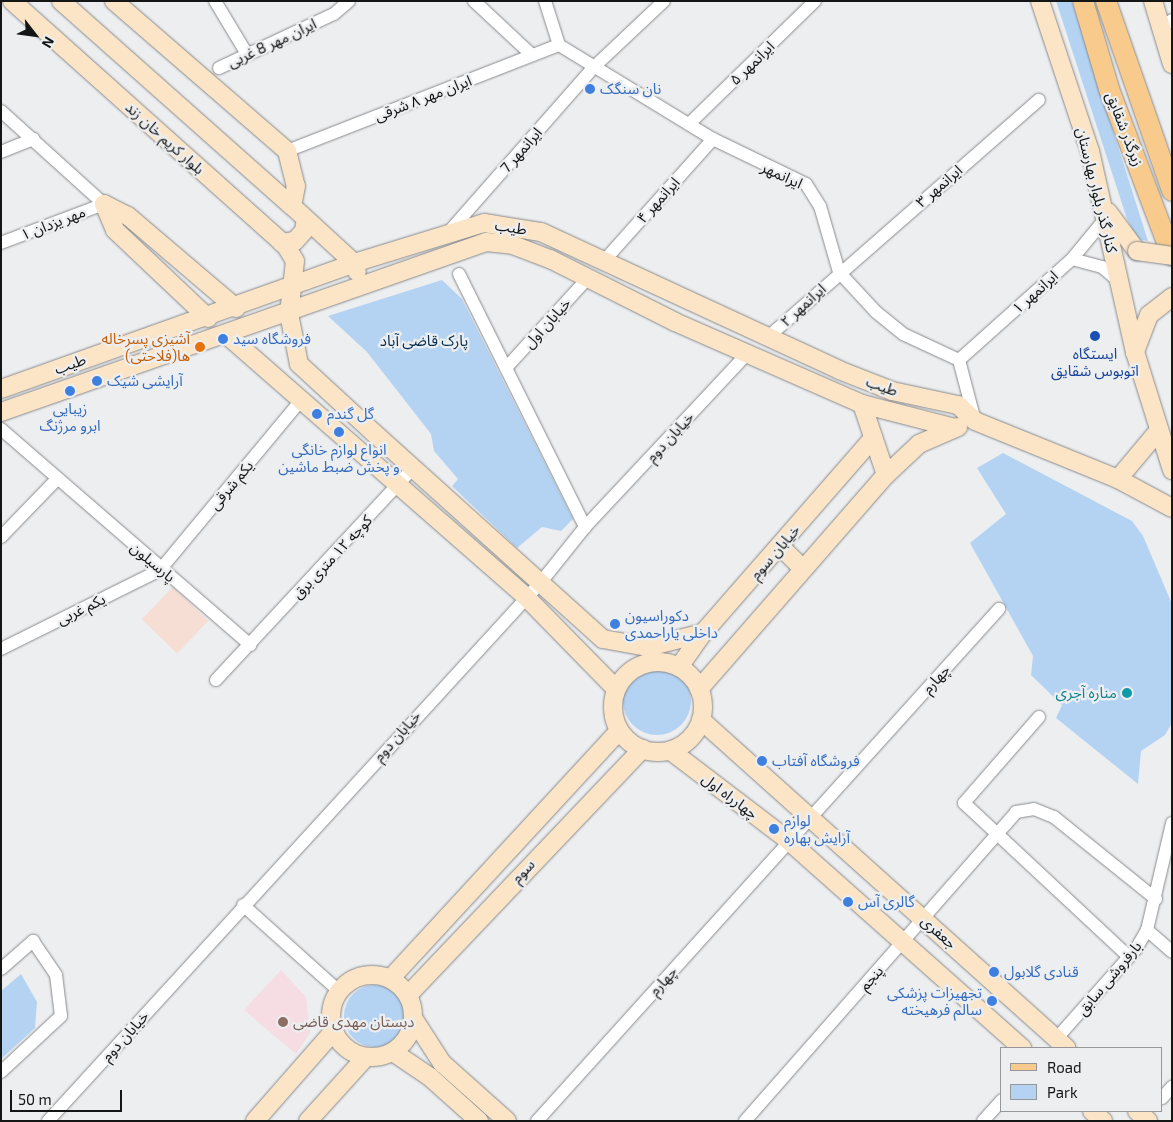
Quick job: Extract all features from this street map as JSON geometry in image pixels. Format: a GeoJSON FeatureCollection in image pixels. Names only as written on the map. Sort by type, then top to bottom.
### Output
{"type":"FeatureCollection","features":[{"type":"Feature","properties":{"kind":"main road","name":"بلوار کریم خان زند"},"geometry":{"type":"LineString","coordinates":[[12,1],[282,243],[295,261],[289,314],[299,364],[603,639],[648,647],[703,633]]}},
{"type":"Feature","properties":{"kind":"main road"},"geometry":{"type":"LineString","coordinates":[[61,1],[292,206],[354,264],[362,287]]}},
{"type":"Feature","properties":{"kind":"main road"},"geometry":{"type":"LineString","coordinates":[[114,1],[287,151],[296,186],[292,206]]}},
{"type":"Feature","properties":{"kind":"main road","name":"کنار گذر بلوار بهارستان"},"geometry":{"type":"LineString","coordinates":[[1040,1],[1090,151],[1135,352],[1172,470]]}},
{"type":"Feature","properties":{"kind":"main road","name":"زیرگذر شقایق"},"geometry":{"type":"LineString","coordinates":[[1083,1],[1109,89],[1172,256]]}},
{"type":"Feature","properties":{"kind":"main road","name":"زیرگذر شقایق"},"geometry":{"type":"LineString","coordinates":[[1106,1],[1172,191]]}},
{"type":"Feature","properties":{"kind":"main road"},"geometry":{"type":"LineString","coordinates":[[1153,1],[1166,23],[1172,64]]}},
{"type":"Feature","properties":{"kind":"main road"},"geometry":{"type":"LineString","coordinates":[[104,204],[128,216],[236,308]]}},
{"type":"Feature","properties":{"kind":"main road"},"geometry":{"type":"LineString","coordinates":[[104,204],[115,230],[208,318]]}},
{"type":"Feature","properties":{"kind":"main road"},"geometry":{"type":"LineString","coordinates":[[1104,211],[1137,251],[1172,256]]}},
{"type":"Feature","properties":{"kind":"main road"},"geometry":{"type":"LineString","coordinates":[[282,243],[295,241],[304,231],[306,219]]}},
{"type":"Feature","properties":{"kind":"main road","name":"طیب"},"geometry":{"type":"LineString","coordinates":[[1,389],[208,318],[354,264],[484,223],[541,232],[839,370],[892,391],[958,405],[975,421],[1118,479],[1172,508]]}},
{"type":"Feature","properties":{"kind":"main road","name":"طیب"},"geometry":{"type":"LineString","coordinates":[[1,412],[228,336],[486,242],[513,245],[588,278],[675,322],[748,353],[829,391],[862,404],[955,428]]}},
{"type":"Feature","properties":{"kind":"main road"},"geometry":{"type":"LineString","coordinates":[[190,302],[200,303],[207,296],[209,286]]}},
{"type":"Feature","properties":{"kind":"main road"},"geometry":{"type":"LineString","coordinates":[[1135,352],[1149,315],[1172,297]]}},
{"type":"Feature","properties":{"kind":"main road"},"geometry":{"type":"LineString","coordinates":[[228,336],[526,597],[616,689]]}},
{"type":"Feature","properties":{"kind":"main road"},"geometry":{"type":"LineString","coordinates":[[829,391],[839,370]]}},
{"type":"Feature","properties":{"kind":"main road"},"geometry":{"type":"LineString","coordinates":[[862,404],[886,474]]}},
{"type":"Feature","properties":{"kind":"main road"},"geometry":{"type":"LineString","coordinates":[[955,428],[975,421]]}},
{"type":"Feature","properties":{"kind":"main road","name":"خیابان سوم"},"geometry":{"type":"LineString","coordinates":[[699,689],[802,568],[886,474],[919,444],[955,428]]}},
{"type":"Feature","properties":{"kind":"main road"},"geometry":{"type":"LineString","coordinates":[[1118,479],[1159,430]]}},
{"type":"Feature","properties":{"kind":"main road","name":"خیابان سوم"},"geometry":{"type":"LineString","coordinates":[[679,667],[703,633],[781,547],[874,438]]}},
{"type":"Feature","properties":{"kind":"main road"},"geometry":{"type":"LineString","coordinates":[[781,547],[802,568]]}},
{"type":"Feature","properties":{"kind":"main road"},"geometry":{"type":"LineString","coordinates":[[650,662],[679,667],[699,689],[701,720],[689,738],[671,750],[642,750],[619,731],[614,718],[616,689],[630,672],[650,662]]}},
{"type":"Feature","properties":{"kind":"main road"},"geometry":{"type":"LineString","coordinates":[[701,720],[812,816]]}},
{"type":"Feature","properties":{"kind":"main road","name":"سوم"},"geometry":{"type":"LineString","coordinates":[[390,979],[512,844],[619,731]]}},
{"type":"Feature","properties":{"kind":"main road","name":"سوم"},"geometry":{"type":"LineString","coordinates":[[408,995],[532,861],[642,750]]}},
{"type":"Feature","properties":{"kind":"main road","name":"چهارراه اول"},"geometry":{"type":"LineString","coordinates":[[671,750],[790,841]]}},
{"type":"Feature","properties":{"kind":"main road","name":"جعفری"},"geometry":{"type":"LineString","coordinates":[[812,816],[1061,1044]]}},
{"type":"Feature","properties":{"kind":"main road"},"geometry":{"type":"LineString","coordinates":[[790,841],[1021,1047]]}},
{"type":"Feature","properties":{"kind":"main road"},"geometry":{"type":"LineString","coordinates":[[512,844],[532,861]]}},
{"type":"Feature","properties":{"kind":"main road"},"geometry":{"type":"LineString","coordinates":[[413,1018],[404,1042],[393,1052],[366,1057],[352,1053],[333,1032],[330,1018],[339,991],[363,976],[390,979],[408,995],[413,1018],[442,1063],[507,1121]]}},
{"type":"Feature","properties":{"kind":"main road"},"geometry":{"type":"LineString","coordinates":[[255,1121],[333,1032]]}},
{"type":"Feature","properties":{"kind":"main road"},"geometry":{"type":"LineString","coordinates":[[393,1052],[430,1077],[479,1121]]}},
{"type":"Feature","properties":{"kind":"main road"},"geometry":{"type":"LineString","coordinates":[[308,1121],[366,1057]]}},
{"type":"Feature","properties":{"kind":"main road"},"geometry":{"type":"LineString","coordinates":[[1093,1112],[1103,1121]]}},
{"type":"Feature","properties":{"kind":"street"},"geometry":{"type":"LineString","coordinates":[[232,1],[217,4],[247,54]]}},
{"type":"Feature","properties":{"kind":"street","name":"ایران مهر 8 غربی"},"geometry":{"type":"LineString","coordinates":[[219,68],[334,14],[349,1]]}},
{"type":"Feature","properties":{"kind":"street"},"geometry":{"type":"LineString","coordinates":[[474,1],[532,55]]}},
{"type":"Feature","properties":{"kind":"street"},"geometry":{"type":"LineString","coordinates":[[545,1],[559,46]]}},
{"type":"Feature","properties":{"kind":"street","name":"ایرانمهر 7"},"geometry":{"type":"LineString","coordinates":[[448,234],[594,67],[664,1]]}},
{"type":"Feature","properties":{"kind":"street","name":"ایرانمهر ۵"},"geometry":{"type":"LineString","coordinates":[[689,124],[815,1]]}},
{"type":"Feature","properties":{"kind":"street","name":"ایران مهر ٨ شرقی"},"geometry":{"type":"LineString","coordinates":[[287,151],[559,46]]}},
{"type":"Feature","properties":{"kind":"street","name":"ایرانمهر"},"geometry":{"type":"LineString","coordinates":[[559,46],[713,139],[806,184],[820,206],[839,272],[903,334],[959,360]]}},
{"type":"Feature","properties":{"kind":"street","name":"ایرانمهر ۳"},"geometry":{"type":"LineString","coordinates":[[839,272],[1039,100]]}},
{"type":"Feature","properties":{"kind":"street"},"geometry":{"type":"LineString","coordinates":[[1,111],[104,204]]}},
{"type":"Feature","properties":{"kind":"street"},"geometry":{"type":"LineString","coordinates":[[1,152],[33,139]]}},
{"type":"Feature","properties":{"kind":"street","name":"ایرانمهر ۴"},"geometry":{"type":"LineString","coordinates":[[603,262],[713,139]]}},
{"type":"Feature","properties":{"kind":"street","name":"مهر یزدان ۱"},"geometry":{"type":"LineString","coordinates":[[1,242],[104,204]]}},
{"type":"Feature","properties":{"kind":"street","name":"ایرانمهر ۱"},"geometry":{"type":"LineString","coordinates":[[959,360],[1072,259],[1104,211]]}},
{"type":"Feature","properties":{"kind":"street"},"geometry":{"type":"LineString","coordinates":[[1072,259],[1102,267],[1120,282]]}},
{"type":"Feature","properties":{"kind":"street","name":"ایرانمهر ۲"},"geometry":{"type":"LineString","coordinates":[[768,337],[839,272]]}},
{"type":"Feature","properties":{"kind":"street"},"geometry":{"type":"LineString","coordinates":[[459,274],[585,527]]}},
{"type":"Feature","properties":{"kind":"street","name":"خیابان اول"},"geometry":{"type":"LineString","coordinates":[[506,368],[588,278]]}},
{"type":"Feature","properties":{"kind":"street","name":"خیابان دوم"},"geometry":{"type":"LineString","coordinates":[[48,1121],[243,905],[541,582],[585,527],[748,353]]}},
{"type":"Feature","properties":{"kind":"street"},"geometry":{"type":"LineString","coordinates":[[959,360],[975,421]]}},
{"type":"Feature","properties":{"kind":"street","name":"یکم شرقی"},"geometry":{"type":"LineString","coordinates":[[160,570],[301,400]]}},
{"type":"Feature","properties":{"kind":"street","name":"پارسیلون"},"geometry":{"type":"LineString","coordinates":[[1,429],[160,570],[250,645]]}},
{"type":"Feature","properties":{"kind":"street","name":"کوچه ۱۲ متری برق"},"geometry":{"type":"LineString","coordinates":[[216,680],[413,468]]}},
{"type":"Feature","properties":{"kind":"street"},"geometry":{"type":"LineString","coordinates":[[1,536],[57,479]]}},
{"type":"Feature","properties":{"kind":"street","name":"یکم غربی"},"geometry":{"type":"LineString","coordinates":[[1,649],[160,570]]}},
{"type":"Feature","properties":{"kind":"street","name":"چهارم"},"geometry":{"type":"LineString","coordinates":[[537,1121],[999,609]]}},
{"type":"Feature","properties":{"kind":"street"},"geometry":{"type":"LineString","coordinates":[[1039,717],[964,803],[1129,957]]}},
{"type":"Feature","properties":{"kind":"street","name":"پنجم"},"geometry":{"type":"LineString","coordinates":[[745,1121],[998,836],[1016,812],[1044,811],[1073,829],[1156,899]]}},
{"type":"Feature","properties":{"kind":"street","name":"بارفروشی سابق"},"geometry":{"type":"LineString","coordinates":[[1061,1044],[1129,957],[1147,930],[1156,899],[1172,823]]}},
{"type":"Feature","properties":{"kind":"street"},"geometry":{"type":"LineString","coordinates":[[243,905],[339,991]]}},
{"type":"Feature","properties":{"kind":"street"},"geometry":{"type":"LineString","coordinates":[[1147,930],[1172,952]]}},
{"type":"Feature","properties":{"kind":"street"},"geometry":{"type":"LineString","coordinates":[[1,969],[32,942],[56,975],[61,1016],[1,1072]]}},
{"type":"Feature","properties":{"kind":"street"},"geometry":{"type":"LineString","coordinates":[[1163,1097],[1172,1087]]}},
{"type":"Feature","properties":{"kind":"street"},"geometry":{"type":"LineString","coordinates":[[983,1121],[1000,1102]]}},
{"type":"Feature","properties":{"kind":"shaded area"},"geometry":{"type":"Polygon","coordinates":[[[173,587],[208,621],[177,653],[142,619],[173,587]]]}},
{"type":"Feature","properties":{"kind":"shaded area","name":"دبستان مهدی قاضی"},"geometry":{"type":"Polygon","coordinates":[[[281,970],[306,997],[310,1033],[296,1054],[244,1010],[281,970]]]}},
{"type":"Feature","properties":{"kind":"green space"},"geometry":{"type":"Polygon","coordinates":[[[1056,1],[1072,1],[1148,241],[1137,239],[1127,219],[1056,1]]]}},
{"type":"Feature","properties":{"kind":"green space","name":"پارک قاضی آباد"},"geometry":{"type":"Polygon","coordinates":[[[442,280],[462,299],[573,519],[561,531],[542,527],[517,548],[452,486],[458,479],[434,451],[431,434],[367,352],[328,316],[442,280]]]}},
{"type":"Feature","properties":{"kind":"green space","name":"مناره آجری"},"geometry":{"type":"Polygon","coordinates":[[[1003,453],[1132,521],[1143,536],[1172,604],[1172,723],[1165,735],[1141,751],[1138,784],[1056,718],[1062,705],[1031,675],[1033,656],[970,543],[1006,514],[977,468],[1003,453]]]}},
{"type":"Feature","properties":{"kind":"green space"},"geometry":{"type":"Polygon","coordinates":[[[657,667],[670,670],[681,677],[688,688],[691,701],[688,714],[681,725],[670,732],[657,735],[644,732],[633,725],[626,714],[623,701],[626,688],[633,677],[644,670],[657,667]]]}},
{"type":"Feature","properties":{"kind":"green space"},"geometry":{"type":"Polygon","coordinates":[[[21,974],[37,1002],[35,1028],[1,1059],[1,991],[21,974]]]}},
{"type":"Feature","properties":{"kind":"green space"},"geometry":{"type":"Polygon","coordinates":[[[375,985],[392,990],[397,994],[401,999],[406,1016],[401,1033],[397,1038],[392,1042],[375,1047],[358,1042],[353,1038],[349,1033],[344,1016],[349,999],[353,994],[358,990],[375,985]]]}},
{"type":"Feature","properties":{"kind":"place","name":"نان سنگک"},"geometry":{"type":"Point","coordinates":[590,89]}},
{"type":"Feature","properties":{"kind":"place","name":"ایستگاه اتوبوس شقایق"},"geometry":{"type":"Point","coordinates":[1095,336]}},
{"type":"Feature","properties":{"kind":"place","name":"فروشگاه سید"},"geometry":{"type":"Point","coordinates":[223,339]}},
{"type":"Feature","properties":{"kind":"place","name":"آشپزی پسرخاله ها(فلاحتی)"},"geometry":{"type":"Point","coordinates":[200,347]}},
{"type":"Feature","properties":{"kind":"place","name":"آرایشی شیک"},"geometry":{"type":"Point","coordinates":[97,381]}},
{"type":"Feature","properties":{"kind":"place","name":"زیبایی ابرو مرژنگ"},"geometry":{"type":"Point","coordinates":[70,391]}},
{"type":"Feature","properties":{"kind":"place","name":"گل گندم"},"geometry":{"type":"Point","coordinates":[317,414]}},
{"type":"Feature","properties":{"kind":"place","name":"انواع لوازم خانگی و پخش ضبط ماشین"},"geometry":{"type":"Point","coordinates":[339,432]}},
{"type":"Feature","properties":{"kind":"place","name":"دکوراسیون داخلی یاراحمدی"},"geometry":{"type":"Point","coordinates":[615,624]}},
{"type":"Feature","properties":{"kind":"place","name":"مناره آجری"},"geometry":{"type":"Point","coordinates":[1127,693]}},
{"type":"Feature","properties":{"kind":"place","name":"فروشگاه آفتاب"},"geometry":{"type":"Point","coordinates":[762,761]}},
{"type":"Feature","properties":{"kind":"place","name":"لوازم آرایش بهاره"},"geometry":{"type":"Point","coordinates":[774,829]}},
{"type":"Feature","properties":{"kind":"place","name":"گالری آس"},"geometry":{"type":"Point","coordinates":[848,902]}},
{"type":"Feature","properties":{"kind":"place","name":"قنادی گلابول"},"geometry":{"type":"Point","coordinates":[994,972]}},
{"type":"Feature","properties":{"kind":"place","name":"تجهیزات پزشکی سالم فرهیخته"},"geometry":{"type":"Point","coordinates":[992,1001]}},
{"type":"Feature","properties":{"kind":"place","name":"دبستان مهدی قاضی"},"geometry":{"type":"Point","coordinates":[283,1022]}}]}
